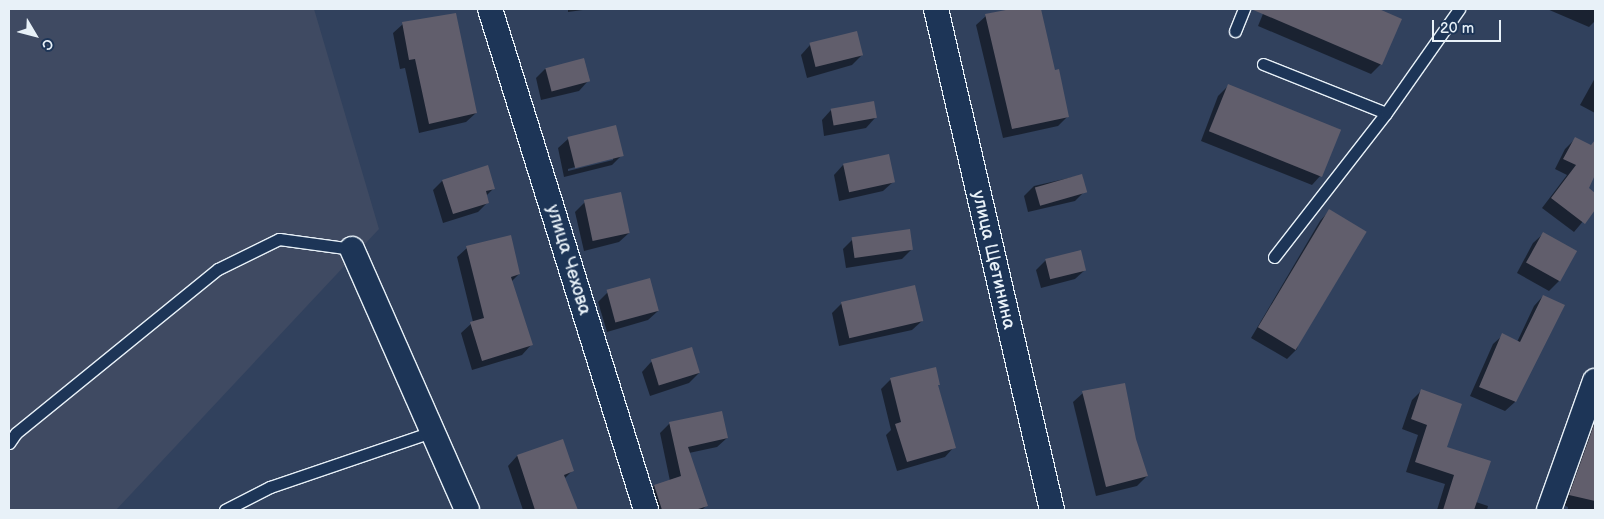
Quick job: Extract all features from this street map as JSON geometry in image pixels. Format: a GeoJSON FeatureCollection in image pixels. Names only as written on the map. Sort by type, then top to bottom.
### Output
{"type":"FeatureCollection","features":[{"type":"Feature","properties":{"kind":"street","name":"улица Чехова"},"geometry":{"type":"LineString","coordinates":[[490,9],[646,510]]}},
{"type":"Feature","properties":{"kind":"street","name":"улица Щетинина"},"geometry":{"type":"LineString","coordinates":[[936,9],[1052,510]]}},
{"type":"Feature","properties":{"kind":"street"},"geometry":{"type":"LineString","coordinates":[[352,249],[467,510]]}},
{"type":"Feature","properties":{"kind":"street"},"geometry":{"type":"LineString","coordinates":[[1549,510],[1595,381]]}},
{"type":"Feature","properties":{"kind":"lane"},"geometry":{"type":"LineString","coordinates":[[1235,31],[1244,9]]}},
{"type":"Feature","properties":{"kind":"lane"},"geometry":{"type":"LineString","coordinates":[[1274,257],[1386,113],[1459,9]]}},
{"type":"Feature","properties":{"kind":"lane"},"geometry":{"type":"LineString","coordinates":[[1263,64],[1386,113]]}},
{"type":"Feature","properties":{"kind":"lane"},"geometry":{"type":"LineString","coordinates":[[9,444],[12,433],[218,270],[279,239],[352,249]]}},
{"type":"Feature","properties":{"kind":"lane"},"geometry":{"type":"LineString","coordinates":[[225,510],[270,486],[432,432]]}},
{"type":"Feature","properties":{"kind":"shaded area"},"geometry":{"type":"Polygon","coordinates":[[[9,9],[314,9],[379,229],[116,510],[9,510],[9,9]]]}},
{"type":"Feature","properties":{"kind":"building"},"geometry":{"type":"Polygon","coordinates":[[[1011,9],[1041,9],[1055,70],[1059,69],[1069,117],[1012,129],[985,14],[1011,9]]]}},
{"type":"Feature","properties":{"kind":"building"},"geometry":{"type":"Polygon","coordinates":[[[1251,9],[1379,9],[1402,19],[1382,65],[1251,9]]]}},
{"type":"Feature","properties":{"kind":"building"},"geometry":{"type":"Polygon","coordinates":[[[456,13],[477,113],[429,124],[415,59],[409,60],[402,22],[456,13]]]}},
{"type":"Feature","properties":{"kind":"building"},"geometry":{"type":"Polygon","coordinates":[[[857,31],[863,55],[816,67],[809,43],[857,31]]]}},
{"type":"Feature","properties":{"kind":"building"},"geometry":{"type":"Polygon","coordinates":[[[584,58],[590,81],[552,92],[545,68],[584,58]]]}},
{"type":"Feature","properties":{"kind":"building"},"geometry":{"type":"Polygon","coordinates":[[[1228,84],[1341,130],[1322,177],[1209,131],[1228,84]]]}},
{"type":"Feature","properties":{"kind":"building"},"geometry":{"type":"Polygon","coordinates":[[[874,101],[877,118],[834,125],[831,109],[874,101]]]}},
{"type":"Feature","properties":{"kind":"building"},"geometry":{"type":"Polygon","coordinates":[[[616,125],[624,156],[575,168],[567,137],[616,125]]]}},
{"type":"Feature","properties":{"kind":"building"},"geometry":{"type":"Polygon","coordinates":[[[1575,137],[1591,145],[1595,140],[1595,175],[1589,188],[1595,193],[1595,210],[1585,224],[1551,198],[1576,165],[1563,159],[1575,137]]]}},
{"type":"Feature","properties":{"kind":"building"},"geometry":{"type":"Polygon","coordinates":[[[889,154],[895,182],[849,192],[843,164],[889,154]]]}},
{"type":"Feature","properties":{"kind":"building"},"geometry":{"type":"Polygon","coordinates":[[[488,165],[495,189],[486,191],[489,203],[453,214],[442,180],[488,165]]]}},
{"type":"Feature","properties":{"kind":"building"},"geometry":{"type":"Polygon","coordinates":[[[1082,174],[1087,192],[1040,206],[1035,188],[1082,174]]]}},
{"type":"Feature","properties":{"kind":"building"},"geometry":{"type":"Polygon","coordinates":[[[621,192],[630,233],[593,241],[584,200],[621,192]]]}},
{"type":"Feature","properties":{"kind":"building"},"geometry":{"type":"Polygon","coordinates":[[[1329,209],[1367,232],[1296,350],[1258,327],[1329,209]]]}},
{"type":"Feature","properties":{"kind":"building"},"geometry":{"type":"Polygon","coordinates":[[[910,229],[913,250],[854,258],[852,237],[910,229]]]}},
{"type":"Feature","properties":{"kind":"building"},"geometry":{"type":"Polygon","coordinates":[[[1543,232],[1577,251],[1560,282],[1526,263],[1543,232]]]}},
{"type":"Feature","properties":{"kind":"building"},"geometry":{"type":"Polygon","coordinates":[[[511,235],[520,274],[511,277],[533,345],[482,361],[470,322],[484,318],[466,246],[511,235]]]}},
{"type":"Feature","properties":{"kind":"building"},"geometry":{"type":"Polygon","coordinates":[[[1081,250],[1086,270],[1050,279],[1045,259],[1081,250]]]}},
{"type":"Feature","properties":{"kind":"building"},"geometry":{"type":"Polygon","coordinates":[[[650,278],[659,311],[615,322],[607,290],[650,278]]]}},
{"type":"Feature","properties":{"kind":"building"},"geometry":{"type":"Polygon","coordinates":[[[915,285],[923,321],[849,338],[841,302],[915,285]]]}},
{"type":"Feature","properties":{"kind":"building"},"geometry":{"type":"Polygon","coordinates":[[[1543,295],[1565,305],[1516,402],[1479,387],[1502,333],[1520,342],[1543,295]]]}},
{"type":"Feature","properties":{"kind":"building"},"geometry":{"type":"Polygon","coordinates":[[[692,347],[700,373],[659,385],[651,360],[692,347]]]}},
{"type":"Feature","properties":{"kind":"building"},"geometry":{"type":"Polygon","coordinates":[[[936,367],[940,385],[938,385],[956,448],[907,462],[895,424],[901,422],[890,378],[936,367]]]}},
{"type":"Feature","properties":{"kind":"building"},"geometry":{"type":"Polygon","coordinates":[[[1125,383],[1136,439],[1148,476],[1106,487],[1082,391],[1125,383]]]}},
{"type":"Feature","properties":{"kind":"building"},"geometry":{"type":"Polygon","coordinates":[[[1421,389],[1462,404],[1447,447],[1491,461],[1474,510],[1443,510],[1454,475],[1415,462],[1427,425],[1411,419],[1421,389]]]}},
{"type":"Feature","properties":{"kind":"building"},"geometry":{"type":"Polygon","coordinates":[[[722,411],[728,438],[688,447],[708,506],[695,510],[662,510],[654,485],[681,476],[669,422],[722,411]]]}},
{"type":"Feature","properties":{"kind":"building"},"geometry":{"type":"Polygon","coordinates":[[[1595,425],[1595,501],[1569,495],[1595,425]]]}},
{"type":"Feature","properties":{"kind":"building"},"geometry":{"type":"Polygon","coordinates":[[[563,439],[574,471],[564,475],[578,510],[535,510],[517,455],[563,439]]]}}]}
